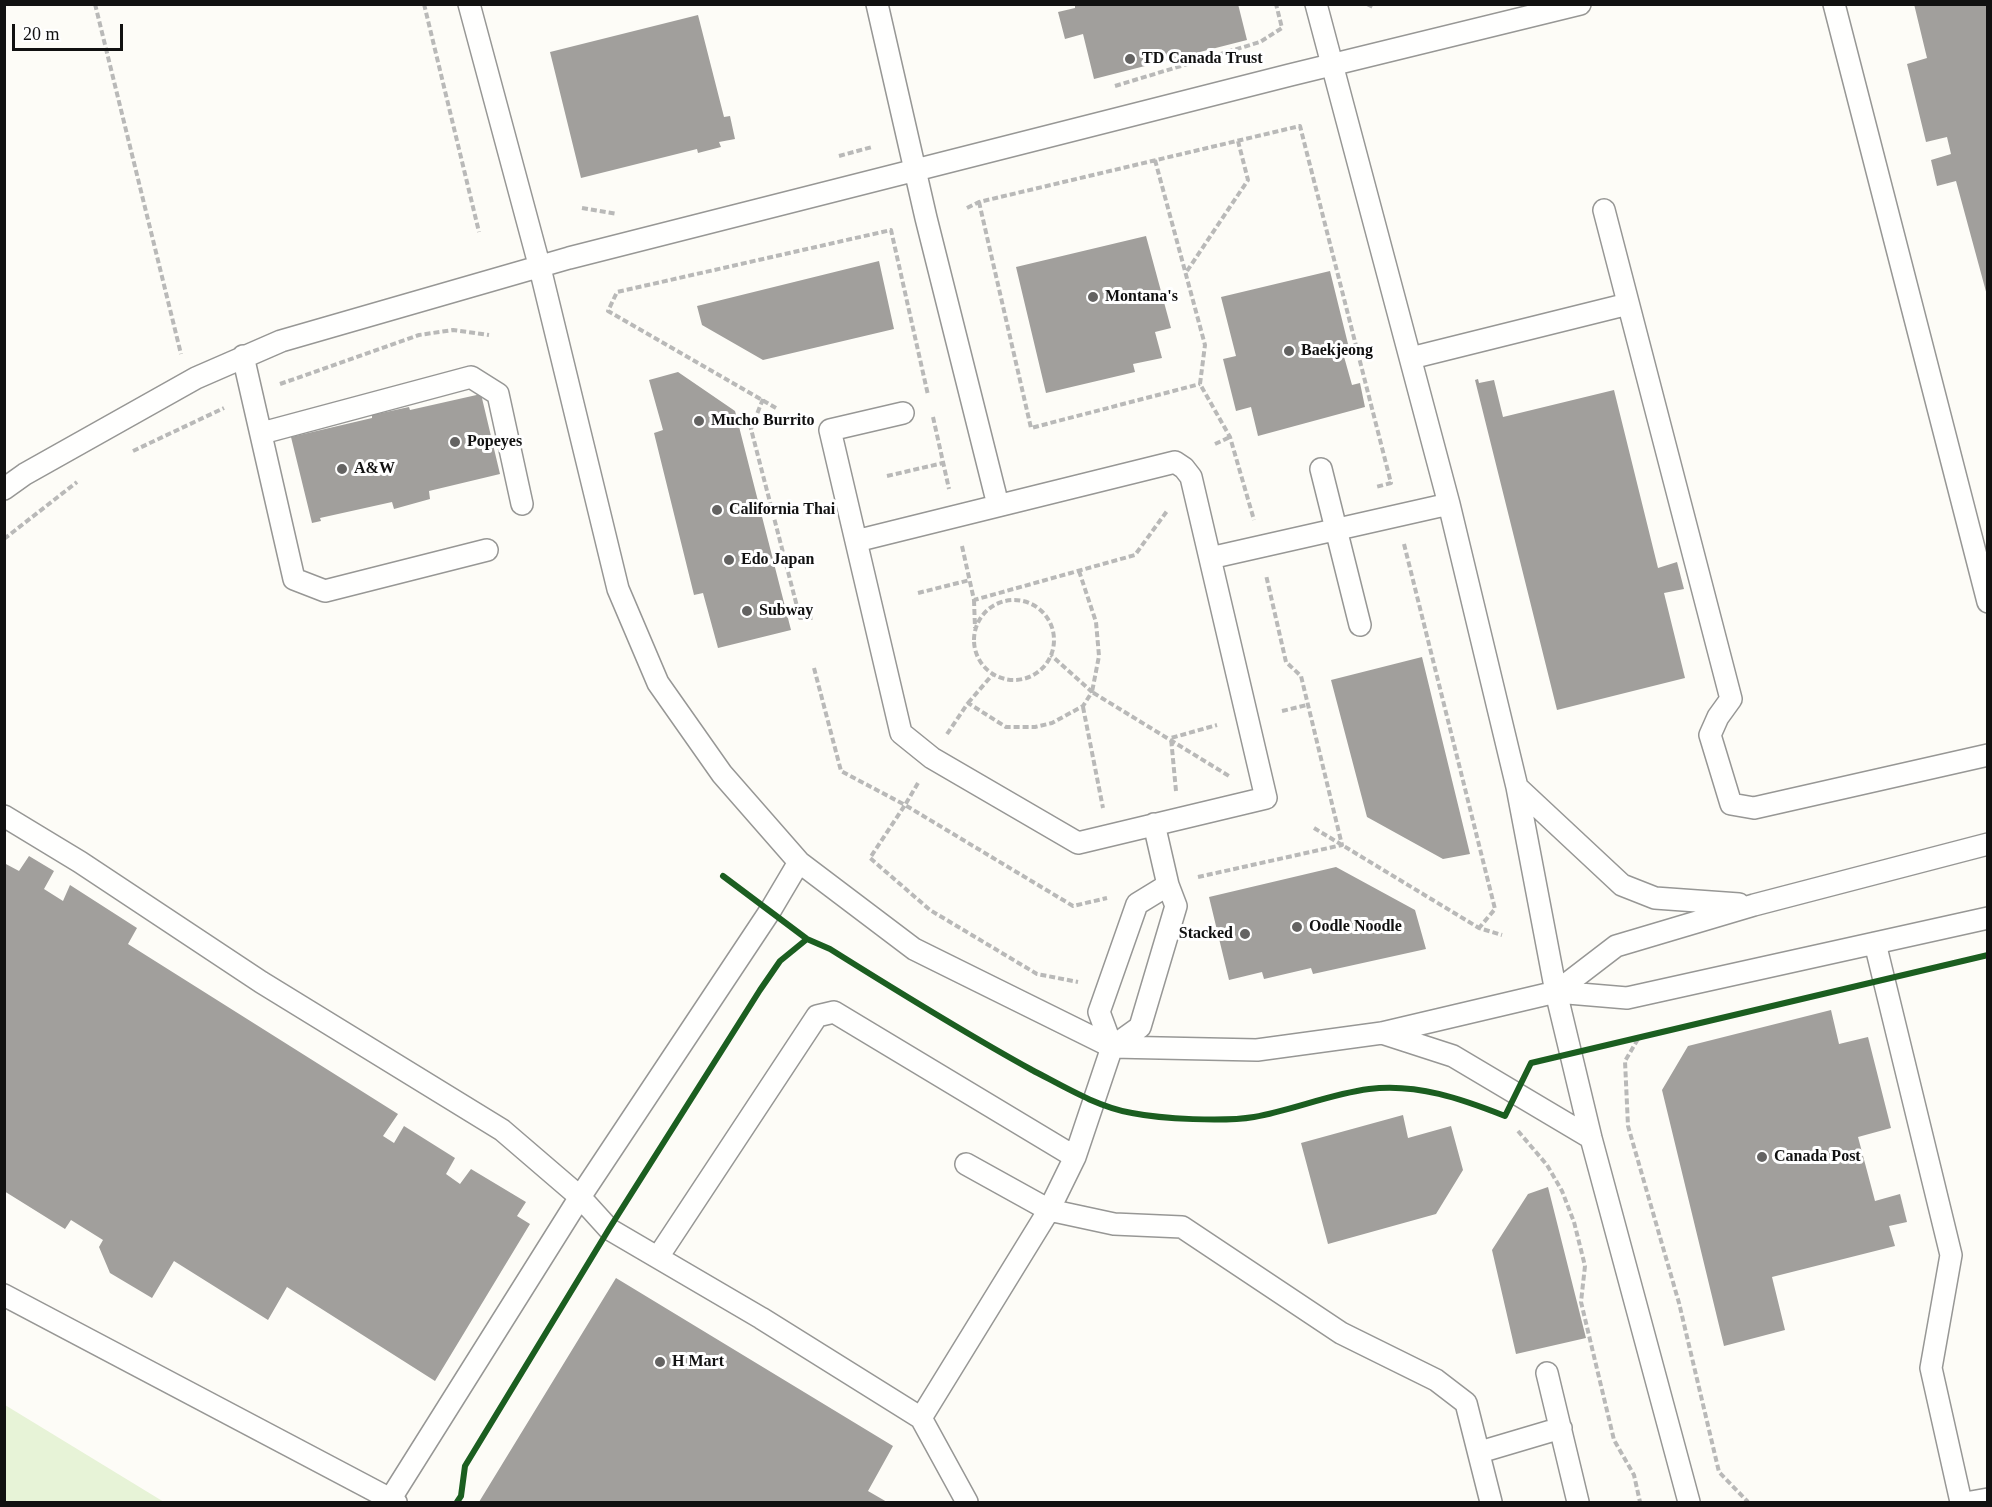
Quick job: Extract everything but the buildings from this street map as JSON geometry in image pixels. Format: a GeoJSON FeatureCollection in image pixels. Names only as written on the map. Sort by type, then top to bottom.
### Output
{"type":"FeatureCollection","features":[{"type":"Feature","properties":{"kind":"lane"},"geometry":{"type":"LineString","coordinates":[[469,4],[540,268],[618,589],[658,683],[722,774],[799,862],[914,949],[1112,1047],[1257,1050],[1382,1033],[1556,992],[1627,998],[1988,918]]}},
{"type":"Feature","properties":{"kind":"lane"},"geometry":{"type":"LineString","coordinates":[[878,4],[916,171],[998,505]]}},
{"type":"Feature","properties":{"kind":"lane"},"geometry":{"type":"LineString","coordinates":[[1316,4],[1449,504],[1517,787],[1556,992],[1591,1138],[1689,1503]]}},
{"type":"Feature","properties":{"kind":"lane"},"geometry":{"type":"LineString","coordinates":[[4,489],[134,411],[243,356],[292,338],[540,268],[1332,64],[1580,4]]}},
{"type":"Feature","properties":{"kind":"lane"},"geometry":{"type":"LineString","coordinates":[[1834,4],[1988,602]]}},
{"type":"Feature","properties":{"kind":"lane"},"geometry":{"type":"LineString","coordinates":[[1604,210],[1731,699],[1718,717],[1710,735],[1731,804],[1754,808],[1988,755]]}},
{"type":"Feature","properties":{"kind":"lane"},"geometry":{"type":"LineString","coordinates":[[1411,358],[1628,304]]}},
{"type":"Feature","properties":{"kind":"lane"},"geometry":{"type":"LineString","coordinates":[[243,356],[294,579],[325,591],[487,550]]}},
{"type":"Feature","properties":{"kind":"lane"},"geometry":{"type":"LineString","coordinates":[[262,433],[471,377],[498,394],[522,504]]}},
{"type":"Feature","properties":{"kind":"lane"},"geometry":{"type":"LineString","coordinates":[[856,541],[1175,462],[1191,477],[1266,798],[1078,843],[932,758],[901,733],[856,541],[830,430],[903,413]]}},
{"type":"Feature","properties":{"kind":"lane"},"geometry":{"type":"LineString","coordinates":[[1321,469],[1360,625]]}},
{"type":"Feature","properties":{"kind":"lane"},"geometry":{"type":"LineString","coordinates":[[1210,558],[1449,504]]}},
{"type":"Feature","properties":{"kind":"lane"},"geometry":{"type":"LineString","coordinates":[[1517,787],[1622,885],[1655,898],[1754,905]]}},
{"type":"Feature","properties":{"kind":"lane"},"geometry":{"type":"LineString","coordinates":[[4,816],[80,862],[261,982],[502,1130],[580,1197],[609,1229],[921,1418],[967,1503]]}},
{"type":"Feature","properties":{"kind":"lane"},"geometry":{"type":"LineString","coordinates":[[921,1418],[1049,1210],[1075,1157],[1112,1047],[1140,1027],[1176,906],[1168,885],[1154,824]]}},
{"type":"Feature","properties":{"kind":"lane"},"geometry":{"type":"LineString","coordinates":[[1556,992],[1616,946],[1754,905],[1988,844]]}},
{"type":"Feature","properties":{"kind":"lane"},"geometry":{"type":"LineString","coordinates":[[4,1295],[393,1500],[580,1197],[764,921],[799,862]]}},
{"type":"Feature","properties":{"kind":"lane"},"geometry":{"type":"LineString","coordinates":[[1112,1047],[1099,1012],[1137,904],[1149,894],[1168,885]]}},
{"type":"Feature","properties":{"kind":"lane"},"geometry":{"type":"LineString","coordinates":[[1875,943],[1952,1255],[1931,1368],[1961,1503]]}},
{"type":"Feature","properties":{"kind":"lane"},"geometry":{"type":"LineString","coordinates":[[658,1257],[817,1016],[834,1012],[1075,1157]]}},
{"type":"Feature","properties":{"kind":"lane"},"geometry":{"type":"LineString","coordinates":[[1382,1033],[1453,1056],[1591,1138]]}},
{"type":"Feature","properties":{"kind":"lane"},"geometry":{"type":"LineString","coordinates":[[966,1164],[1049,1210],[1114,1224],[1182,1227],[1341,1333],[1436,1380],[1466,1403],[1491,1503]]}},
{"type":"Feature","properties":{"kind":"lane"},"geometry":{"type":"LineString","coordinates":[[1547,1373],[1578,1503]]}},
{"type":"Feature","properties":{"kind":"lane"},"geometry":{"type":"LineString","coordinates":[[1480,1452],[1561,1428]]}},
{"type":"Feature","properties":{"kind":"lane"},"geometry":{"type":"LineString","coordinates":[[1971,1503],[1988,1498]]}},
{"type":"Feature","properties":{"kind":"path"},"geometry":{"type":"LineString","coordinates":[[95,4],[184,363]]}},
{"type":"Feature","properties":{"kind":"path"},"geometry":{"type":"LineString","coordinates":[[424,4],[479,232]]}},
{"type":"Feature","properties":{"kind":"path"},"geometry":{"type":"LineString","coordinates":[[1114,86],[1260,42],[1282,28],[1276,4]]}},
{"type":"Feature","properties":{"kind":"path"},"geometry":{"type":"LineString","coordinates":[[1367,4],[1373,7]]}},
{"type":"Feature","properties":{"kind":"path"},"geometry":{"type":"LineString","coordinates":[[967,208],[979,202],[1300,126],[1391,483]]}},
{"type":"Feature","properties":{"kind":"path"},"geometry":{"type":"LineString","coordinates":[[1186,272],[1248,180],[1238,141]]}},
{"type":"Feature","properties":{"kind":"path"},"geometry":{"type":"LineString","coordinates":[[827,159],[872,147]]}},
{"type":"Feature","properties":{"kind":"path"},"geometry":{"type":"LineString","coordinates":[[1155,160],[1205,345],[1200,384],[1230,437],[1254,521]]}},
{"type":"Feature","properties":{"kind":"path"},"geometry":{"type":"LineString","coordinates":[[979,202],[1031,428],[1200,384]]}},
{"type":"Feature","properties":{"kind":"path"},"geometry":{"type":"LineString","coordinates":[[582,208],[615,214],[627,211]]}},
{"type":"Feature","properties":{"kind":"path"},"geometry":{"type":"LineString","coordinates":[[776,408],[608,311],[617,292],[891,230],[951,495]]}},
{"type":"Feature","properties":{"kind":"path"},"geometry":{"type":"LineString","coordinates":[[763,399],[751,429],[800,618],[813,618]]}},
{"type":"Feature","properties":{"kind":"path"},"geometry":{"type":"LineString","coordinates":[[1215,444],[1230,437]]}},
{"type":"Feature","properties":{"kind":"path"},"geometry":{"type":"LineString","coordinates":[[887,476],[944,463]]}},
{"type":"Feature","properties":{"kind":"path"},"geometry":{"type":"LineString","coordinates":[[974,600],[1135,555],[1172,504]]}},
{"type":"Feature","properties":{"kind":"path"},"geometry":{"type":"LineString","coordinates":[[962,541],[974,600],[975,628],[976,654],[993,674],[1015,680],[1026,678],[1046,665],[1051,655],[1054,642],[1048,617],[1027,602],[1014,600],[996,604],[981,616],[975,628]]}},
{"type":"Feature","properties":{"kind":"path"},"geometry":{"type":"LineString","coordinates":[[1393,543],[1403,541],[1495,909],[1479,928]]}},
{"type":"Feature","properties":{"kind":"path"},"geometry":{"type":"LineString","coordinates":[[968,703],[1006,727],[1018,728],[1052,723],[1083,706],[1092,692],[1099,656],[1096,622],[1078,571]]}},
{"type":"Feature","properties":{"kind":"path"},"geometry":{"type":"LineString","coordinates":[[1276,571],[1265,573],[1286,663],[1301,676],[1342,845]]}},
{"type":"Feature","properties":{"kind":"path"},"geometry":{"type":"LineString","coordinates":[[918,593],[970,580]]}},
{"type":"Feature","properties":{"kind":"path"},"geometry":{"type":"LineString","coordinates":[[1051,655],[1092,692],[1171,738],[1232,778]]}},
{"type":"Feature","properties":{"kind":"path"},"geometry":{"type":"LineString","coordinates":[[814,668],[841,771],[905,805],[1073,906],[1115,896]]}},
{"type":"Feature","properties":{"kind":"path"},"geometry":{"type":"LineString","coordinates":[[942,742],[968,703],[993,674]]}},
{"type":"Feature","properties":{"kind":"path"},"geometry":{"type":"LineString","coordinates":[[1282,711],[1307,705]]}},
{"type":"Feature","properties":{"kind":"path"},"geometry":{"type":"LineString","coordinates":[[1083,706],[1104,809]]}},
{"type":"Feature","properties":{"kind":"path"},"geometry":{"type":"LineString","coordinates":[[1171,738],[1217,725]]}},
{"type":"Feature","properties":{"kind":"path"},"geometry":{"type":"LineString","coordinates":[[1171,738],[1177,792]]}},
{"type":"Feature","properties":{"kind":"path"},"geometry":{"type":"LineString","coordinates":[[921,778],[870,858],[930,910],[1037,974],[1077,982],[1083,974]]}},
{"type":"Feature","properties":{"kind":"path"},"geometry":{"type":"LineString","coordinates":[[1314,828],[1479,928],[1502,935]]}},
{"type":"Feature","properties":{"kind":"path"},"geometry":{"type":"LineString","coordinates":[[1198,878],[1342,845]]}},
{"type":"Feature","properties":{"kind":"path"},"geometry":{"type":"LineString","coordinates":[[1627,1042],[1649,1037]]}},
{"type":"Feature","properties":{"kind":"path"},"geometry":{"type":"LineString","coordinates":[[1638,1040],[1625,1061],[1628,1126],[1679,1303],[1719,1472],[1748,1503]]}},
{"type":"Feature","properties":{"kind":"path"},"geometry":{"type":"LineString","coordinates":[[1515,1093],[1505,1116],[1547,1165],[1562,1191],[1574,1222],[1585,1266],[1581,1302],[1614,1440],[1634,1475],[1640,1503]]}},
{"type":"Feature","properties":{"kind":"green space"},"geometry":{"type":"Polygon","coordinates":[[[5,1405],[164,1502],[5,1502],[5,1405]]]}},
{"type":"Feature","properties":{"kind":"cycle path"},"geometry":{"type":"LineString","coordinates":[[723,876],[807,939],[830,949],[955,1026],[1032,1070],[1106,1106],[1132,1113],[1176,1118],[1210,1120],[1254,1117],[1340,1094],[1387,1088],[1422,1090],[1439,1094],[1505,1116],[1531,1063],[1988,955]]}},
{"type":"Feature","properties":{"kind":"cycle path"},"geometry":{"type":"LineString","coordinates":[[457,1502],[461,1496],[465,1466],[609,1229],[760,990],[780,961],[807,939]]}},
{"type":"Feature","properties":{"kind":"place","name":"TD Canada Trust"},"geometry":{"type":"Point","coordinates":[1130,59]}},
{"type":"Feature","properties":{"kind":"place","name":"Montana's"},"geometry":{"type":"Point","coordinates":[1093,297]}},
{"type":"Feature","properties":{"kind":"place","name":"Baekjeong"},"geometry":{"type":"Point","coordinates":[1289,351]}},
{"type":"Feature","properties":{"kind":"place","name":"Mucho Burrito"},"geometry":{"type":"Point","coordinates":[699,421]}},
{"type":"Feature","properties":{"kind":"place","name":"Popeyes"},"geometry":{"type":"Point","coordinates":[455,442]}},
{"type":"Feature","properties":{"kind":"place","name":"A&W"},"geometry":{"type":"Point","coordinates":[342,469]}},
{"type":"Feature","properties":{"kind":"place","name":"California Thai"},"geometry":{"type":"Point","coordinates":[717,510]}},
{"type":"Feature","properties":{"kind":"place","name":"Edo Japan"},"geometry":{"type":"Point","coordinates":[729,560]}},
{"type":"Feature","properties":{"kind":"place","name":"Subway"},"geometry":{"type":"Point","coordinates":[747,611]}},
{"type":"Feature","properties":{"kind":"place","name":"Oodle Noodle"},"geometry":{"type":"Point","coordinates":[1297,927]}},
{"type":"Feature","properties":{"kind":"place","name":"Stacked"},"geometry":{"type":"Point","coordinates":[1245,934]}},
{"type":"Feature","properties":{"kind":"place","name":"Canada Post"},"geometry":{"type":"Point","coordinates":[1762,1157]}},
{"type":"Feature","properties":{"kind":"place","name":"H Mart"},"geometry":{"type":"Point","coordinates":[660,1362]}}]}
